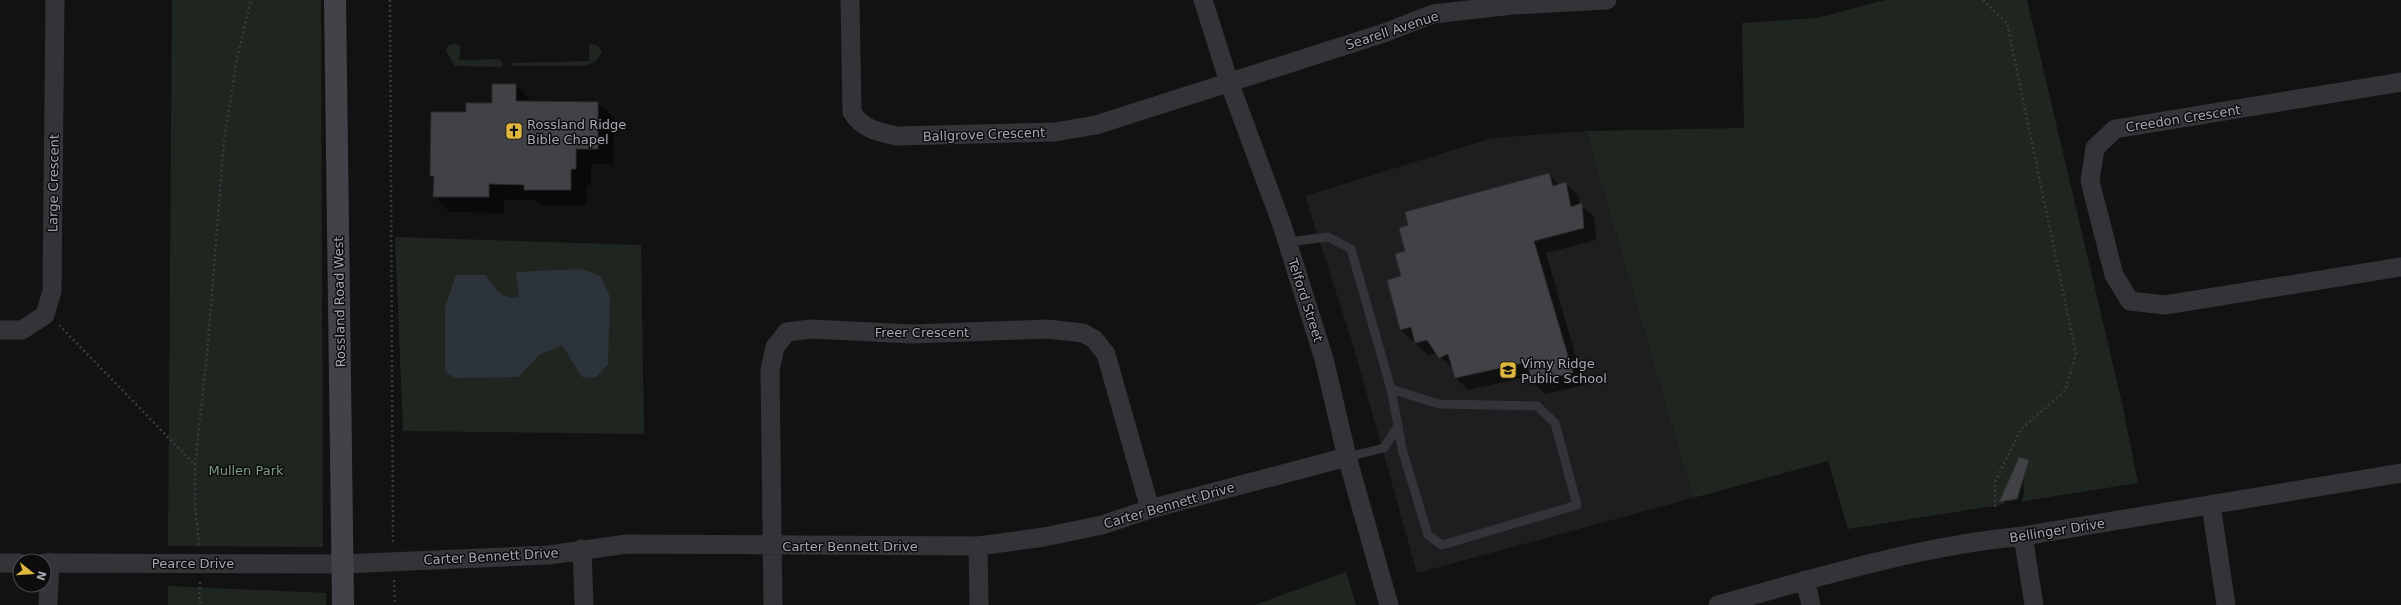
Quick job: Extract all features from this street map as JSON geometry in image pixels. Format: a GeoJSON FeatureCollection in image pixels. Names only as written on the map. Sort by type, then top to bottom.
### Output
{"type":"FeatureCollection","features":[{"type":"Feature","properties":{"kind":"main road","name":"Rossland Road West"},"geometry":{"type":"LineString","coordinates":[[334,0],[342,605]]}},
{"type":"Feature","properties":{"kind":"street","name":"Large Crescent"},"geometry":{"type":"LineString","coordinates":[[45,315],[52,291],[55,0]]}},
{"type":"Feature","properties":{"kind":"street","name":"Ballgrove Crescent"},"geometry":{"type":"LineString","coordinates":[[850,0],[852,112],[858,122],[874,131],[897,136],[1054,132],[1096,125],[1229,82]]}},
{"type":"Feature","properties":{"kind":"street","name":"Telford Street"},"geometry":{"type":"LineString","coordinates":[[1202,0],[1229,82],[1287,242],[1324,359],[1348,457],[1389,605]]}},
{"type":"Feature","properties":{"kind":"street","name":"Searell Avenue"},"geometry":{"type":"LineString","coordinates":[[1229,82],[1384,33],[1433,7],[1607,0]]}},
{"type":"Feature","properties":{"kind":"street","name":"Creedon Crescent"},"geometry":{"type":"LineString","coordinates":[[2401,82],[2115,130],[2095,148],[2090,181],[2114,275],[2130,301],[2165,305],[2401,267]]}},
{"type":"Feature","properties":{"kind":"street"},"geometry":{"type":"LineString","coordinates":[[0,330],[22,330],[45,315]]}},
{"type":"Feature","properties":{"kind":"street","name":"Freer Crescent"},"geometry":{"type":"LineString","coordinates":[[773,605],[770,370],[775,347],[787,332],[811,329],[913,334],[1047,329],[1083,333],[1094,339],[1106,354],[1150,509]]}},
{"type":"Feature","properties":{"kind":"street","name":"Carter Bennett Drive"},"geometry":{"type":"LineString","coordinates":[[342,564],[549,555],[582,549],[627,544],[978,546],[1044,537],[1087,528],[1150,509],[1348,457]]}},
{"type":"Feature","properties":{"kind":"street","name":"Bellinger Drive"},"geometry":{"type":"LineString","coordinates":[[1718,605],[1805,580],[1899,557],[1990,539],[2023,536],[2401,473]]}},
{"type":"Feature","properties":{"kind":"street"},"geometry":{"type":"LineString","coordinates":[[2211,505],[2226,605]]}},
{"type":"Feature","properties":{"kind":"street"},"geometry":{"type":"LineString","coordinates":[[2023,536],[2034,605]]}},
{"type":"Feature","properties":{"kind":"street"},"geometry":{"type":"LineString","coordinates":[[978,546],[979,605]]}},
{"type":"Feature","properties":{"kind":"street"},"geometry":{"type":"LineString","coordinates":[[582,549],[584,605]]}},
{"type":"Feature","properties":{"kind":"street","name":"Pearce Drive"},"geometry":{"type":"LineString","coordinates":[[52,563],[200,562],[342,564]]}},
{"type":"Feature","properties":{"kind":"street"},"geometry":{"type":"LineString","coordinates":[[0,563],[12,563]]}},
{"type":"Feature","properties":{"kind":"street"},"geometry":{"type":"LineString","coordinates":[[1805,580],[1811,605]]}},
{"type":"Feature","properties":{"kind":"street"},"geometry":{"type":"LineString","coordinates":[[48,593],[48,605]]}},
{"type":"Feature","properties":{"kind":"lane"},"geometry":{"type":"LineString","coordinates":[[1287,242],[1328,237],[1351,249],[1391,389],[1402,449],[1428,535],[1442,544],[1577,505],[1555,423],[1537,406],[1439,404],[1391,389]]}},
{"type":"Feature","properties":{"kind":"lane"},"geometry":{"type":"LineString","coordinates":[[1348,457],[1384,448],[1398,426]]}},
{"type":"Feature","properties":{"kind":"path"},"geometry":{"type":"LineString","coordinates":[[202,605],[199,601],[200,562],[195,503],[195,465],[207,355],[224,142],[237,58],[251,0]]}},
{"type":"Feature","properties":{"kind":"path"},"geometry":{"type":"LineString","coordinates":[[390,0],[393,533]]}},
{"type":"Feature","properties":{"kind":"path"},"geometry":{"type":"LineString","coordinates":[[1983,0],[2007,23],[2076,354],[2065,391],[2021,429],[1995,482],[1995,510]]}},
{"type":"Feature","properties":{"kind":"path"},"geometry":{"type":"LineString","coordinates":[[45,315],[66,329],[195,465]]}},
{"type":"Feature","properties":{"kind":"path"},"geometry":{"type":"LineString","coordinates":[[394,583],[395,605]]}},
{"type":"Feature","properties":{"kind":"shaded area","name":"Vimy Ridge Public School"},"geometry":{"type":"Polygon","coordinates":[[[1586,131],[1693,498],[1417,573],[1354,348],[1305,196],[1492,138],[1586,131]]]}},
{"type":"Feature","properties":{"kind":"shaded area"},"geometry":{"type":"Polygon","coordinates":[[[581,269],[601,276],[610,297],[608,364],[595,378],[582,377],[562,345],[539,355],[518,377],[455,378],[445,372],[445,308],[456,275],[486,275],[492,285],[503,295],[508,297],[519,297],[516,272],[581,269]]]}},
{"type":"Feature","properties":{"kind":"green space","name":"Mullen Park"},"geometry":{"type":"Polygon","coordinates":[[[172,0],[321,0],[323,547],[168,546],[172,0]]]}},
{"type":"Feature","properties":{"kind":"green space"},"geometry":{"type":"Polygon","coordinates":[[[1885,0],[2027,0],[2122,403],[2138,483],[1848,529],[1828,461],[1693,498],[1586,131],[1744,128],[1742,23],[1817,18],[1885,0]]]}},
{"type":"Feature","properties":{"kind":"green space"},"geometry":{"type":"Polygon","coordinates":[[[589,43],[598,46],[602,52],[597,60],[586,66],[512,66],[512,63],[589,61],[589,43]]]}},
{"type":"Feature","properties":{"kind":"green space"},"geometry":{"type":"Polygon","coordinates":[[[452,44],[461,45],[459,59],[461,60],[499,59],[503,64],[501,67],[455,66],[446,51],[448,46],[452,44]]]}},
{"type":"Feature","properties":{"kind":"green space"},"geometry":{"type":"Polygon","coordinates":[[[395,237],[641,245],[644,434],[403,431],[395,237]]]}},
{"type":"Feature","properties":{"kind":"green space"},"geometry":{"type":"Polygon","coordinates":[[[1346,572],[1356,605],[1255,605],[1346,572]]]}},
{"type":"Feature","properties":{"kind":"green space"},"geometry":{"type":"Polygon","coordinates":[[[168,586],[326,593],[326,605],[168,605],[168,586]]]}},
{"type":"Feature","properties":{"kind":"building","name":"Rossland Ridge Bible Chapel"},"geometry":{"type":"Polygon","coordinates":[[[492,84],[516,84],[516,101],[598,102],[598,149],[576,149],[576,169],[571,169],[571,190],[524,190],[524,185],[489,184],[489,197],[433,197],[434,176],[430,176],[431,112],[466,112],[466,103],[492,103],[492,84]]]}},
{"type":"Feature","properties":{"kind":"building"},"geometry":{"type":"Polygon","coordinates":[[[1549,173],[1553,186],[1566,182],[1571,207],[1582,203],[1584,228],[1534,241],[1573,373],[1531,382],[1528,362],[1455,378],[1448,354],[1439,358],[1427,340],[1415,343],[1411,327],[1400,330],[1387,280],[1401,276],[1395,254],[1405,251],[1399,228],[1408,225],[1405,212],[1549,173]]]}},
{"type":"Feature","properties":{"kind":"building"},"geometry":{"type":"Polygon","coordinates":[[[2019,457],[2029,460],[2017,499],[1999,502],[2019,457]]]}},
{"type":"Feature","properties":{"kind":"place","name":"Rossland Ridge Bible Chapel"},"geometry":{"type":"Point","coordinates":[514,131]}},
{"type":"Feature","properties":{"kind":"place","name":"Vimy Ridge Public School"},"geometry":{"type":"Point","coordinates":[1508,370]}}]}
